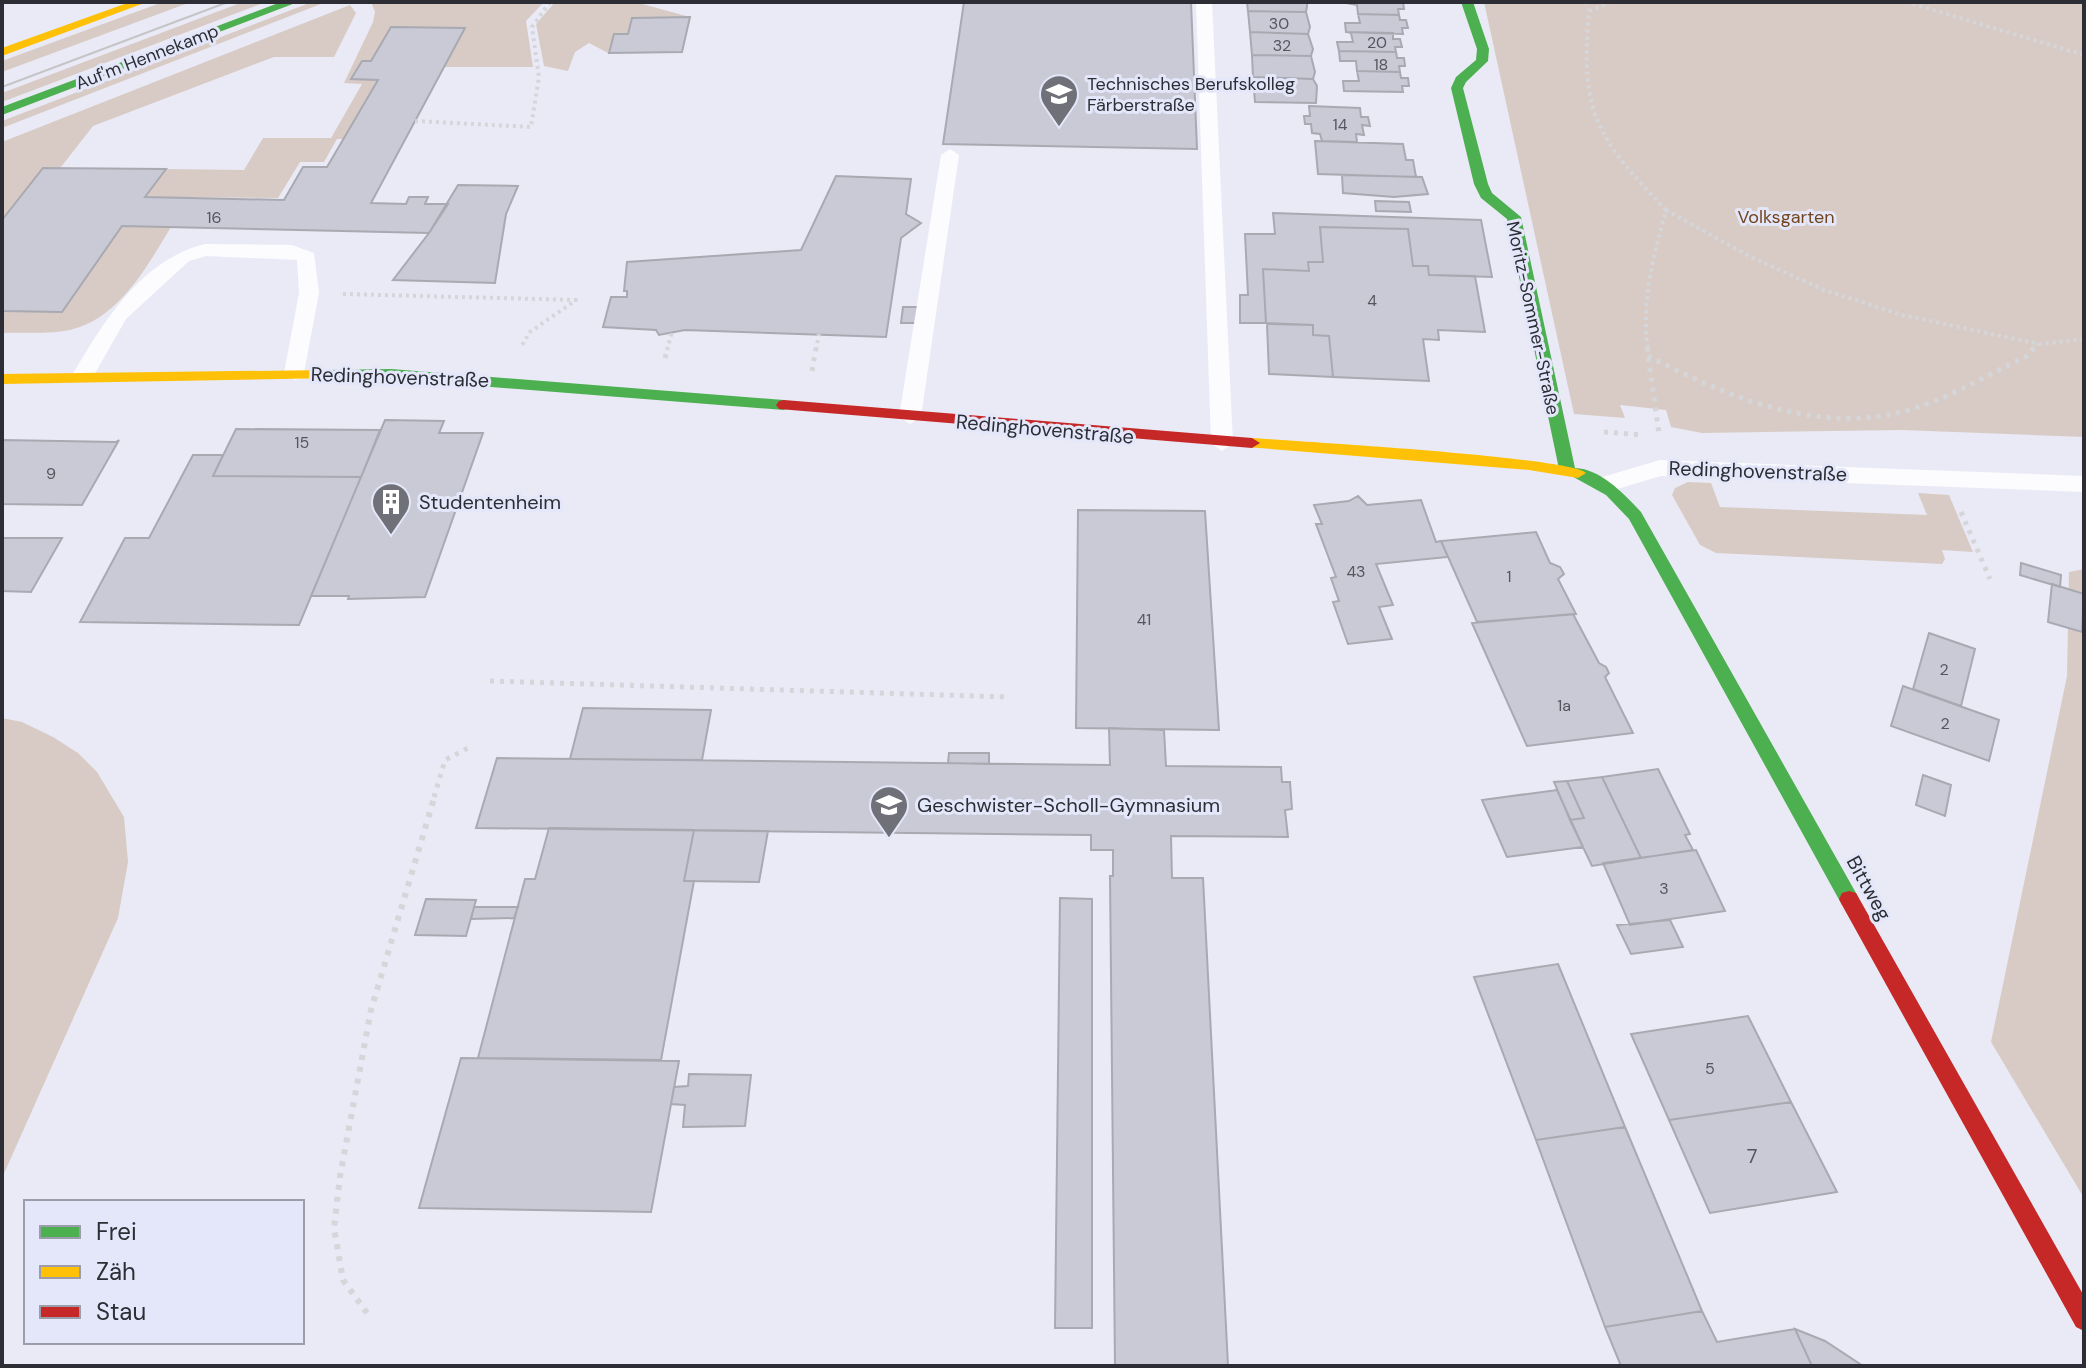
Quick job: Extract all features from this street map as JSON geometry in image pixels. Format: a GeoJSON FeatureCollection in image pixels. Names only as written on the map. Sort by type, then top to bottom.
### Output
{"type":"FeatureCollection","features":[{"type":"Feature","properties":{"kind":"street"},"geometry":{"type":"LineString","coordinates":[[2,52],[141,2]]}},
{"type":"Feature","properties":{"kind":"street","name":"Auf'm Hennekamp"},"geometry":{"type":"LineString","coordinates":[[2,111],[292,2]]}},
{"type":"Feature","properties":{"kind":"street","name":"Moritz-Sommer-Straße"},"geometry":{"type":"LineString","coordinates":[[1467,2],[1483,49],[1482,61],[1460,80],[1457,88],[1481,184],[1486,195],[1514,217],[1567,469]]}},
{"type":"Feature","properties":{"kind":"street","name":"Redinghovenstraße"},"geometry":{"type":"LineString","coordinates":[[2,379],[295,373],[500,381],[1222,443],[1567,469],[1607,484]]}},
{"type":"Feature","properties":{"kind":"street","name":"Bittweg"},"geometry":{"type":"LineString","coordinates":[[1607,484],[1635,516],[1657,554],[2084,1319]]}},
{"type":"Feature","properties":{"kind":"lane"},"geometry":{"type":"LineString","coordinates":[[1204,2],[1222,443]]}},
{"type":"Feature","properties":{"kind":"lane"},"geometry":{"type":"LineString","coordinates":[[910,417],[950,155]]}},
{"type":"Feature","properties":{"kind":"lane"},"geometry":{"type":"LineString","coordinates":[[82,377],[118,315],[182,257],[205,250],[292,251],[307,257],[309,293],[295,373]]}},
{"type":"Feature","properties":{"kind":"lane","name":"Redinghovenstraße"},"geometry":{"type":"LineString","coordinates":[[1607,484],[1660,468],[2084,484]]}},
{"type":"Feature","properties":{"kind":"path"},"geometry":{"type":"LineString","coordinates":[[415,121],[531,127],[540,70],[530,31],[532,20],[550,2]]}},
{"type":"Feature","properties":{"kind":"path"},"geometry":{"type":"LineString","coordinates":[[1586,2],[1589,11],[1587,91],[1598,124],[1643,187],[1666,210],[1751,257],[1824,290],[1902,315],[2039,344],[2084,339]]}},
{"type":"Feature","properties":{"kind":"path"},"geometry":{"type":"LineString","coordinates":[[1589,11],[1612,2]]}},
{"type":"Feature","properties":{"kind":"path"},"geometry":{"type":"LineString","coordinates":[[1906,2],[2084,55]]}},
{"type":"Feature","properties":{"kind":"path"},"geometry":{"type":"LineString","coordinates":[[1657,420],[1643,316],[1645,291],[1666,210]]}},
{"type":"Feature","properties":{"kind":"path"},"geometry":{"type":"LineString","coordinates":[[309,293],[576,300],[530,332],[500,381]]}},
{"type":"Feature","properties":{"kind":"path"},"geometry":{"type":"LineString","coordinates":[[1647,355],[1760,406],[1845,415],[1885,415],[1926,402],[2027,356],[2039,344]]}},
{"type":"Feature","properties":{"kind":"path"},"geometry":{"type":"LineString","coordinates":[[1947,478],[1990,579]]}},
{"type":"Feature","properties":{"kind":"path"},"geometry":{"type":"LineString","coordinates":[[490,681],[1008,697]]}},
{"type":"Feature","properties":{"kind":"path"},"geometry":{"type":"LineString","coordinates":[[367,1313],[343,1280],[334,1228],[340,1176],[371,1010],[445,760],[468,748]]}},
{"type":"Feature","properties":{"kind":"green space"},"geometry":{"type":"Polygon","coordinates":[[[163,2],[191,2],[2,72],[2,61],[163,2]]]}},
{"type":"Feature","properties":{"kind":"green space"},"geometry":{"type":"Polygon","coordinates":[[[243,2],[266,2],[2,102],[2,93],[243,2]]]}},
{"type":"Feature","properties":{"kind":"green space"},"geometry":{"type":"Polygon","coordinates":[[[312,2],[326,2],[2,128],[2,121],[312,2]]]}},
{"type":"Feature","properties":{"kind":"green space"},"geometry":{"type":"Polygon","coordinates":[[[371,2],[544,2],[526,21],[533,67],[444,67],[362,61],[352,79],[378,80],[343,139],[337,139],[324,162],[300,162],[278,198],[145,197],[166,169],[244,170],[263,138],[331,138],[362,84],[344,83],[373,22],[375,12],[371,2]]]}},
{"type":"Feature","properties":{"kind":"green space"},"geometry":{"type":"Polygon","coordinates":[[[555,2],[635,2],[690,17],[632,18],[628,34],[614,34],[608,53],[589,43],[575,52],[568,71],[544,66],[536,24],[555,2]]]}},
{"type":"Feature","properties":{"kind":"green space","name":"Volksgarten"},"geometry":{"type":"Polygon","coordinates":[[[1484,2],[2084,2],[2084,437],[1902,430],[1702,433],[1671,427],[1666,410],[1620,405],[1625,418],[1574,414],[1484,2]]]}},
{"type":"Feature","properties":{"kind":"green space"},"geometry":{"type":"Polygon","coordinates":[[[350,5],[356,13],[334,57],[274,57],[93,126],[61,167],[43,168],[2,220],[2,142],[350,5]]]}},
{"type":"Feature","properties":{"kind":"green space"},"geometry":{"type":"Polygon","coordinates":[[[122,226],[171,227],[140,276],[115,305],[83,326],[64,331],[2,333],[2,311],[62,312],[122,226]]]}},
{"type":"Feature","properties":{"kind":"green space"},"geometry":{"type":"Polygon","coordinates":[[[1688,482],[1711,483],[1720,507],[1927,515],[1918,493],[1949,495],[1973,552],[1942,550],[1945,559],[1942,564],[1716,553],[1700,545],[1672,495],[1675,488],[1688,482]]]}},
{"type":"Feature","properties":{"kind":"green space"},"geometry":{"type":"Polygon","coordinates":[[[2084,569],[2084,1198],[1991,1042],[2067,676],[2069,572],[2084,569]]]}},
{"type":"Feature","properties":{"kind":"green space"},"geometry":{"type":"Polygon","coordinates":[[[2,718],[22,722],[53,737],[78,753],[97,772],[124,817],[128,862],[118,918],[2,1178],[2,718]]]}},
{"type":"Feature","properties":{"kind":"building"},"geometry":{"type":"Polygon","coordinates":[[[964,2],[1191,2],[1197,149],[943,144],[964,2]]]}},
{"type":"Feature","properties":{"kind":"building"},"geometry":{"type":"Polygon","coordinates":[[[1247,2],[1307,2],[1307,6],[1306,12],[1248,11],[1247,2]]]}},
{"type":"Feature","properties":{"kind":"building"},"geometry":{"type":"Polygon","coordinates":[[[1341,2],[1403,2],[1404,9],[1398,9],[1399,15],[1358,14],[1357,5],[1341,2]]]}},
{"type":"Feature","properties":{"kind":"building"},"geometry":{"type":"Polygon","coordinates":[[[1248,11],[1306,12],[1310,27],[1308,34],[1250,32],[1248,11]]]}},
{"type":"Feature","properties":{"kind":"building"},"geometry":{"type":"Polygon","coordinates":[[[1358,14],[1399,15],[1400,20],[1406,20],[1408,28],[1402,28],[1403,34],[1346,32],[1345,23],[1360,23],[1358,14]]]}},
{"type":"Feature","properties":{"kind":"building"},"geometry":{"type":"Polygon","coordinates":[[[690,17],[682,52],[609,53],[614,34],[628,34],[632,18],[690,17]]]}},
{"type":"Feature","properties":{"kind":"building"},"geometry":{"type":"Polygon","coordinates":[[[391,27],[465,28],[371,203],[406,204],[409,197],[428,197],[425,204],[448,204],[429,233],[122,226],[62,312],[2,311],[2,220],[43,168],[166,169],[145,197],[284,200],[303,167],[327,167],[378,80],[351,79],[362,61],[371,61],[391,27]]]}},
{"type":"Feature","properties":{"kind":"building"},"geometry":{"type":"Polygon","coordinates":[[[1250,32],[1308,34],[1313,49],[1311,56],[1252,55],[1250,32]]]}},
{"type":"Feature","properties":{"kind":"building"},"geometry":{"type":"Polygon","coordinates":[[[1346,32],[1393,33],[1393,39],[1400,39],[1402,47],[1395,47],[1396,52],[1339,51],[1337,42],[1353,42],[1351,33],[1346,32]]]}},
{"type":"Feature","properties":{"kind":"building"},"geometry":{"type":"Polygon","coordinates":[[[1339,51],[1396,52],[1397,58],[1404,58],[1405,66],[1399,66],[1400,72],[1357,71],[1356,61],[1340,61],[1339,51]]]}},
{"type":"Feature","properties":{"kind":"building"},"geometry":{"type":"Polygon","coordinates":[[[1252,55],[1311,56],[1315,72],[1313,79],[1253,77],[1252,55]]]}},
{"type":"Feature","properties":{"kind":"building"},"geometry":{"type":"Polygon","coordinates":[[[1357,71],[1400,72],[1401,78],[1408,78],[1409,86],[1402,86],[1403,92],[1344,91],[1343,81],[1359,81],[1357,71]]]}},
{"type":"Feature","properties":{"kind":"building"},"geometry":{"type":"Polygon","coordinates":[[[1253,77],[1313,79],[1317,86],[1316,103],[1255,102],[1253,77]]]}},
{"type":"Feature","properties":{"kind":"building"},"geometry":{"type":"Polygon","coordinates":[[[1309,106],[1360,108],[1361,117],[1368,117],[1370,126],[1362,125],[1364,135],[1356,134],[1357,142],[1322,141],[1320,134],[1312,133],[1311,124],[1305,124],[1304,116],[1310,116],[1309,106]]]}},
{"type":"Feature","properties":{"kind":"building"},"geometry":{"type":"Polygon","coordinates":[[[1315,141],[1403,144],[1406,160],[1413,160],[1416,177],[1318,174],[1315,141]]]}},
{"type":"Feature","properties":{"kind":"building"},"geometry":{"type":"Polygon","coordinates":[[[1342,175],[1422,177],[1428,194],[1394,197],[1343,193],[1342,175]]]}},
{"type":"Feature","properties":{"kind":"building"},"geometry":{"type":"Polygon","coordinates":[[[836,176],[911,179],[906,214],[921,223],[901,238],[886,337],[685,330],[659,335],[656,330],[603,327],[611,297],[627,297],[627,291],[624,291],[627,262],[801,250],[836,176]]]}},
{"type":"Feature","properties":{"kind":"building"},"geometry":{"type":"Polygon","coordinates":[[[458,185],[518,186],[506,214],[495,283],[393,280],[429,233],[458,185]]]}},
{"type":"Feature","properties":{"kind":"building"},"geometry":{"type":"Polygon","coordinates":[[[1375,201],[1409,202],[1411,212],[1376,211],[1375,201]]]}},
{"type":"Feature","properties":{"kind":"building"},"geometry":{"type":"Polygon","coordinates":[[[1273,213],[1481,220],[1492,277],[1429,275],[1428,266],[1413,266],[1408,229],[1320,227],[1323,262],[1308,262],[1309,271],[1263,269],[1266,323],[1240,323],[1240,295],[1248,295],[1245,234],[1275,234],[1273,213]]]}},
{"type":"Feature","properties":{"kind":"building"},"geometry":{"type":"Polygon","coordinates":[[[1320,227],[1408,229],[1413,266],[1428,266],[1429,275],[1475,276],[1485,332],[1438,330],[1439,340],[1423,339],[1429,381],[1333,377],[1329,336],[1313,335],[1313,325],[1266,323],[1263,269],[1309,271],[1308,262],[1323,262],[1320,227]]]}},
{"type":"Feature","properties":{"kind":"building"},"geometry":{"type":"Polygon","coordinates":[[[903,307],[918,307],[916,323],[901,323],[903,307]]]}},
{"type":"Feature","properties":{"kind":"building"},"geometry":{"type":"Polygon","coordinates":[[[1267,324],[1313,325],[1313,335],[1329,336],[1333,377],[1269,374],[1267,324]]]}},
{"type":"Feature","properties":{"kind":"building","name":"Studentenheim"},"geometry":{"type":"Polygon","coordinates":[[[385,420],[444,421],[439,433],[483,433],[425,597],[348,599],[349,596],[311,596],[385,420]]]}},
{"type":"Feature","properties":{"kind":"building"},"geometry":{"type":"Polygon","coordinates":[[[236,429],[380,430],[361,477],[213,476],[236,429]]]}},
{"type":"Feature","properties":{"kind":"building"},"geometry":{"type":"Polygon","coordinates":[[[2,440],[119,440],[82,505],[2,504],[2,440]]]}},
{"type":"Feature","properties":{"kind":"building"},"geometry":{"type":"Polygon","coordinates":[[[193,455],[223,455],[213,476],[361,477],[299,625],[80,622],[125,538],[149,538],[193,455]]]}},
{"type":"Feature","properties":{"kind":"building"},"geometry":{"type":"Polygon","coordinates":[[[1358,496],[1367,505],[1421,500],[1436,542],[1441,541],[1448,557],[1376,564],[1393,605],[1379,607],[1392,639],[1348,644],[1333,602],[1339,601],[1331,578],[1336,577],[1316,524],[1322,524],[1314,505],[1349,501],[1358,496]]]}},
{"type":"Feature","properties":{"kind":"building"},"geometry":{"type":"Polygon","coordinates":[[[1078,510],[1205,511],[1219,730],[1076,728],[1078,510]]]}},
{"type":"Feature","properties":{"kind":"building"},"geometry":{"type":"Polygon","coordinates":[[[1536,532],[1550,563],[1560,567],[1564,574],[1558,579],[1576,614],[1477,622],[1441,541],[1536,532]]]}},
{"type":"Feature","properties":{"kind":"building"},"geometry":{"type":"Polygon","coordinates":[[[2,538],[62,538],[31,592],[2,591],[2,538]]]}},
{"type":"Feature","properties":{"kind":"building"},"geometry":{"type":"Polygon","coordinates":[[[2021,563],[2061,575],[2060,587],[2020,575],[2021,563]]]}},
{"type":"Feature","properties":{"kind":"building"},"geometry":{"type":"Polygon","coordinates":[[[2052,584],[2084,594],[2082,632],[2048,622],[2052,584]]]}},
{"type":"Feature","properties":{"kind":"building"},"geometry":{"type":"Polygon","coordinates":[[[1573,614],[1599,663],[1606,667],[1609,673],[1605,677],[1633,733],[1527,746],[1472,623],[1573,614]]]}},
{"type":"Feature","properties":{"kind":"building"},"geometry":{"type":"Polygon","coordinates":[[[1929,633],[1975,649],[1961,706],[1913,689],[1929,633]]]}},
{"type":"Feature","properties":{"kind":"building"},"geometry":{"type":"Polygon","coordinates":[[[1903,686],[1999,720],[1989,761],[1891,726],[1903,686]]]}},
{"type":"Feature","properties":{"kind":"building"},"geometry":{"type":"Polygon","coordinates":[[[583,708],[711,710],[702,760],[570,759],[583,708]]]}},
{"type":"Feature","properties":{"kind":"building"},"geometry":{"type":"Polygon","coordinates":[[[1109,728],[1164,730],[1166,766],[1281,767],[1282,782],[1290,782],[1292,809],[1285,810],[1288,837],[1171,836],[1172,878],[1203,878],[1228,1366],[1115,1366],[1110,876],[1113,876],[1113,850],[1091,850],[1091,835],[476,828],[497,758],[1110,765],[1109,728]]]}},
{"type":"Feature","properties":{"kind":"building"},"geometry":{"type":"Polygon","coordinates":[[[949,753],[989,753],[989,764],[948,763],[949,753]]]}},
{"type":"Feature","properties":{"kind":"building"},"geometry":{"type":"Polygon","coordinates":[[[1658,769],[1690,834],[1685,835],[1693,850],[1641,858],[1602,777],[1658,769]]]}},
{"type":"Feature","properties":{"kind":"building"},"geometry":{"type":"Polygon","coordinates":[[[1923,775],[1951,785],[1945,816],[1916,805],[1923,775]]]}},
{"type":"Feature","properties":{"kind":"building"},"geometry":{"type":"Polygon","coordinates":[[[1602,777],[1641,858],[1592,866],[1570,820],[1584,818],[1567,781],[1602,777]]]}},
{"type":"Feature","properties":{"kind":"building"},"geometry":{"type":"Polygon","coordinates":[[[1567,781],[1584,818],[1570,820],[1554,782],[1567,781]]]}},
{"type":"Feature","properties":{"kind":"building"},"geometry":{"type":"Polygon","coordinates":[[[1557,790],[1583,847],[1507,857],[1482,800],[1557,790]]]}},
{"type":"Feature","properties":{"kind":"building"},"geometry":{"type":"Polygon","coordinates":[[[549,828],[694,830],[684,881],[694,881],[661,1060],[478,1058],[525,879],[535,879],[549,828]]]}},
{"type":"Feature","properties":{"kind":"building"},"geometry":{"type":"Polygon","coordinates":[[[694,830],[768,831],[759,882],[684,881],[694,830]]]}},
{"type":"Feature","properties":{"kind":"building"},"geometry":{"type":"Polygon","coordinates":[[[1696,850],[1725,911],[1630,925],[1603,863],[1696,850]]]}},
{"type":"Feature","properties":{"kind":"building"},"geometry":{"type":"Polygon","coordinates":[[[1060,898],[1092,899],[1092,1328],[1055,1328],[1060,898]]]}},
{"type":"Feature","properties":{"kind":"building"},"geometry":{"type":"Polygon","coordinates":[[[426,899],[476,900],[466,936],[415,935],[426,899]]]}},
{"type":"Feature","properties":{"kind":"building"},"geometry":{"type":"Polygon","coordinates":[[[474,907],[518,907],[514,918],[471,919],[474,907]]]}},
{"type":"Feature","properties":{"kind":"building"},"geometry":{"type":"Polygon","coordinates":[[[1670,920],[1683,947],[1631,954],[1617,925],[1670,920]]]}},
{"type":"Feature","properties":{"kind":"building"},"geometry":{"type":"Polygon","coordinates":[[[1558,964],[1625,1127],[1536,1140],[1474,977],[1558,964]]]}},
{"type":"Feature","properties":{"kind":"building"},"geometry":{"type":"Polygon","coordinates":[[[1748,1016],[1791,1102],[1669,1120],[1631,1034],[1748,1016]]]}},
{"type":"Feature","properties":{"kind":"building"},"geometry":{"type":"Polygon","coordinates":[[[461,1058],[679,1061],[651,1212],[419,1208],[461,1058]]]}},
{"type":"Feature","properties":{"kind":"building"},"geometry":{"type":"Polygon","coordinates":[[[689,1074],[751,1075],[745,1126],[683,1127],[685,1105],[671,1104],[674,1087],[688,1086],[689,1074]]]}},
{"type":"Feature","properties":{"kind":"building"},"geometry":{"type":"Polygon","coordinates":[[[1791,1102],[1837,1192],[1710,1213],[1669,1120],[1791,1102]]]}},
{"type":"Feature","properties":{"kind":"building"},"geometry":{"type":"Polygon","coordinates":[[[1625,1127],[1702,1311],[1605,1327],[1536,1140],[1625,1127]]]}},
{"type":"Feature","properties":{"kind":"building"},"geometry":{"type":"Polygon","coordinates":[[[1702,1311],[1717,1342],[1795,1329],[1812,1366],[1621,1366],[1605,1327],[1702,1311]]]}},
{"type":"Feature","properties":{"kind":"building"},"geometry":{"type":"Polygon","coordinates":[[[1795,1329],[1825,1341],[1863,1366],[1812,1366],[1795,1329]]]}},
{"type":"Feature","properties":{"kind":"tram line"},"geometry":{"type":"LineString","coordinates":[[2,87],[228,2]]}},
{"type":"Feature","properties":{"kind":"traffic: fast"},"geometry":{"type":"LineString","coordinates":[[2,111],[292,2]]}},
{"type":"Feature","properties":{"kind":"traffic: fast"},"geometry":{"type":"LineString","coordinates":[[1467,2],[1483,49],[1482,61],[1460,80],[1457,88],[1481,184],[1486,195],[1514,217],[1567,469]]}},
{"type":"Feature","properties":{"kind":"traffic: fast"},"geometry":{"type":"LineString","coordinates":[[327,375],[391,374],[784,405]]}},
{"type":"Feature","properties":{"kind":"traffic: fast"},"geometry":{"type":"LineString","coordinates":[[1578,473],[1612,491],[1635,516],[1849,899]]}},
{"type":"Feature","properties":{"kind":"traffic: slow"},"geometry":{"type":"LineString","coordinates":[[2,52],[141,2]]}},
{"type":"Feature","properties":{"kind":"traffic: slow"},"geometry":{"type":"LineString","coordinates":[[2,379],[327,375]]}},
{"type":"Feature","properties":{"kind":"traffic: slow"},"geometry":{"type":"LineString","coordinates":[[1252,443],[1529,465],[1578,473]]}},
{"type":"Feature","properties":{"kind":"traffic: jam"},"geometry":{"type":"LineString","coordinates":[[784,405],[1252,443]]}},
{"type":"Feature","properties":{"kind":"traffic: jam"},"geometry":{"type":"LineString","coordinates":[[1849,899],[2084,1319]]}},
{"type":"Feature","properties":{"kind":"place","name":"Technisches Berufskolleg Färberstraße"},"geometry":{"type":"Point","coordinates":[1059,128]}},
{"type":"Feature","properties":{"kind":"place","name":"Studentenheim"},"geometry":{"type":"Point","coordinates":[391,536]}},
{"type":"Feature","properties":{"kind":"place","name":"Geschwister-Scholl-Gymnasium"},"geometry":{"type":"Point","coordinates":[889,839]}}]}
